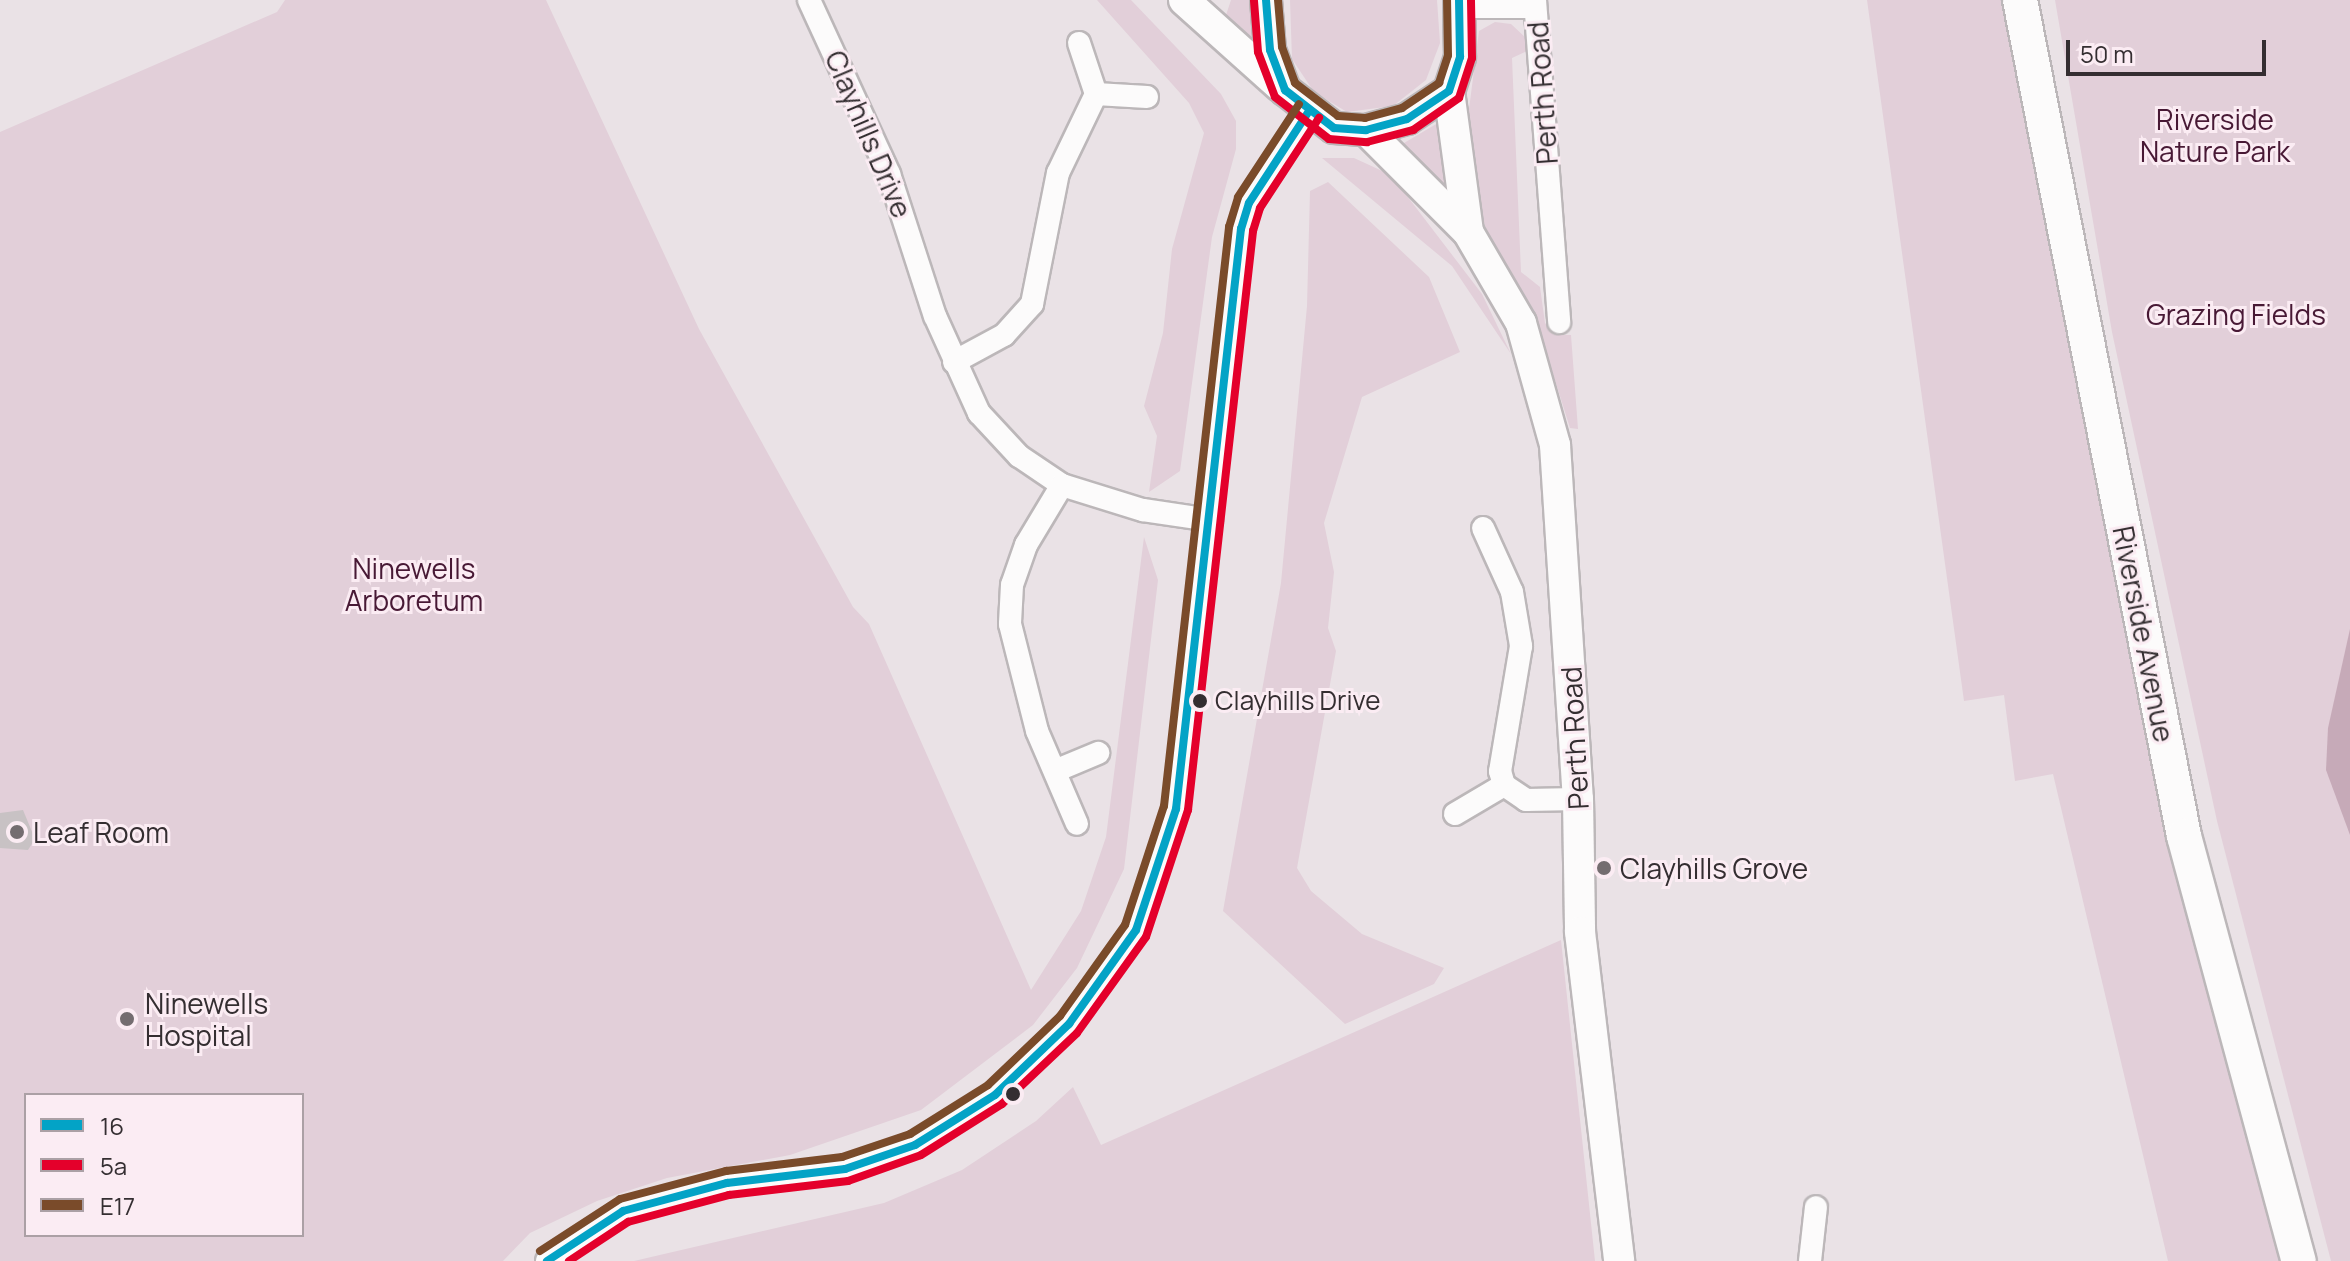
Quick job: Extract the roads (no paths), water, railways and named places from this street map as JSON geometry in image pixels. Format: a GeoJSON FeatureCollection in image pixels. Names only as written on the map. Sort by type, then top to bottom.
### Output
{"type":"FeatureCollection","features":[{"type":"Feature","properties":{"kind":"main road","name":"Riverside Avenue"},"geometry":{"type":"LineString","coordinates":[[2020,0],[2184,836],[2299,1261]]}},
{"type":"Feature","properties":{"kind":"street","name":"Clayhills Drive"},"geometry":{"type":"LineString","coordinates":[[809,0],[889,174],[954,362],[979,413],[1019,456],[1062,485],[1143,510],[1211,520]]}},
{"type":"Feature","properties":{"kind":"street"},"geometry":{"type":"LineString","coordinates":[[1184,0],[1309,111],[1334,128],[1366,130],[1407,119],[1449,91]]}},
{"type":"Feature","properties":{"kind":"street"},"geometry":{"type":"LineString","coordinates":[[1266,0],[1270,50],[1285,90]]}},
{"type":"Feature","properties":{"kind":"street","name":"Perth Road"},"geometry":{"type":"LineString","coordinates":[[1468,232],[1449,91],[1460,57],[1460,4],[1535,3],[1559,322]]}},
{"type":"Feature","properties":{"kind":"street"},"geometry":{"type":"LineString","coordinates":[[954,362],[1004,335],[1032,304],[1058,173],[1096,94],[1079,43]]}},
{"type":"Feature","properties":{"kind":"street"},"geometry":{"type":"LineString","coordinates":[[1096,94],[1147,97]]}},
{"type":"Feature","properties":{"kind":"street"},"geometry":{"type":"LineString","coordinates":[[547,1261],[623,1211],[727,1183],[845,1169],[915,1145],[995,1095],[1069,1024],[1136,930],[1176,809],[1211,520],[1241,229],[1249,203],[1309,111]]}},
{"type":"Feature","properties":{"kind":"street","name":"Perth Road"},"geometry":{"type":"LineString","coordinates":[[1366,130],[1468,232],[1521,323],[1555,445],[1578,799],[1580,932],[1619,1261]]}},
{"type":"Feature","properties":{"kind":"street"},"geometry":{"type":"LineString","coordinates":[[1062,485],[1026,545],[1012,585],[1010,624],[1017,668],[1077,824]]}},
{"type":"Feature","properties":{"kind":"street"},"geometry":{"type":"LineString","coordinates":[[1483,528],[1512,592],[1521,646],[1500,771],[1504,785],[1526,800],[1578,799]]}},
{"type":"Feature","properties":{"kind":"street"},"geometry":{"type":"LineString","coordinates":[[1055,771],[1098,753]]}},
{"type":"Feature","properties":{"kind":"street"},"geometry":{"type":"LineString","coordinates":[[1455,814],[1504,785]]}},
{"type":"Feature","properties":{"kind":"street"},"geometry":{"type":"LineString","coordinates":[[1810,1261],[1816,1207]]}},
{"type":"Feature","properties":{"kind":"place","name":"Clayhills Drive"},"geometry":{"type":"Point","coordinates":[1200,701]}},
{"type":"Feature","properties":{"kind":"place","name":"Leaf Room"},"geometry":{"type":"Point","coordinates":[17,832]}},
{"type":"Feature","properties":{"kind":"place","name":"Clayhills Grove"},"geometry":{"type":"Point","coordinates":[1604,868]}},
{"type":"Feature","properties":{"kind":"place","name":"Ninewells Hospital"},"geometry":{"type":"Point","coordinates":[127,1019]}},
{"type":"Feature","properties":{"kind":"park label","name":"Riverside Nature Park"},"geometry":{"type":"Point","coordinates":[2215,135]}},
{"type":"Feature","properties":{"kind":"park label","name":"Grazing Fields"},"geometry":{"type":"Point","coordinates":[2236,314]}},
{"type":"Feature","properties":{"kind":"park label","name":"Ninewells Arboretum"},"geometry":{"type":"Point","coordinates":[414,584]}}]}
